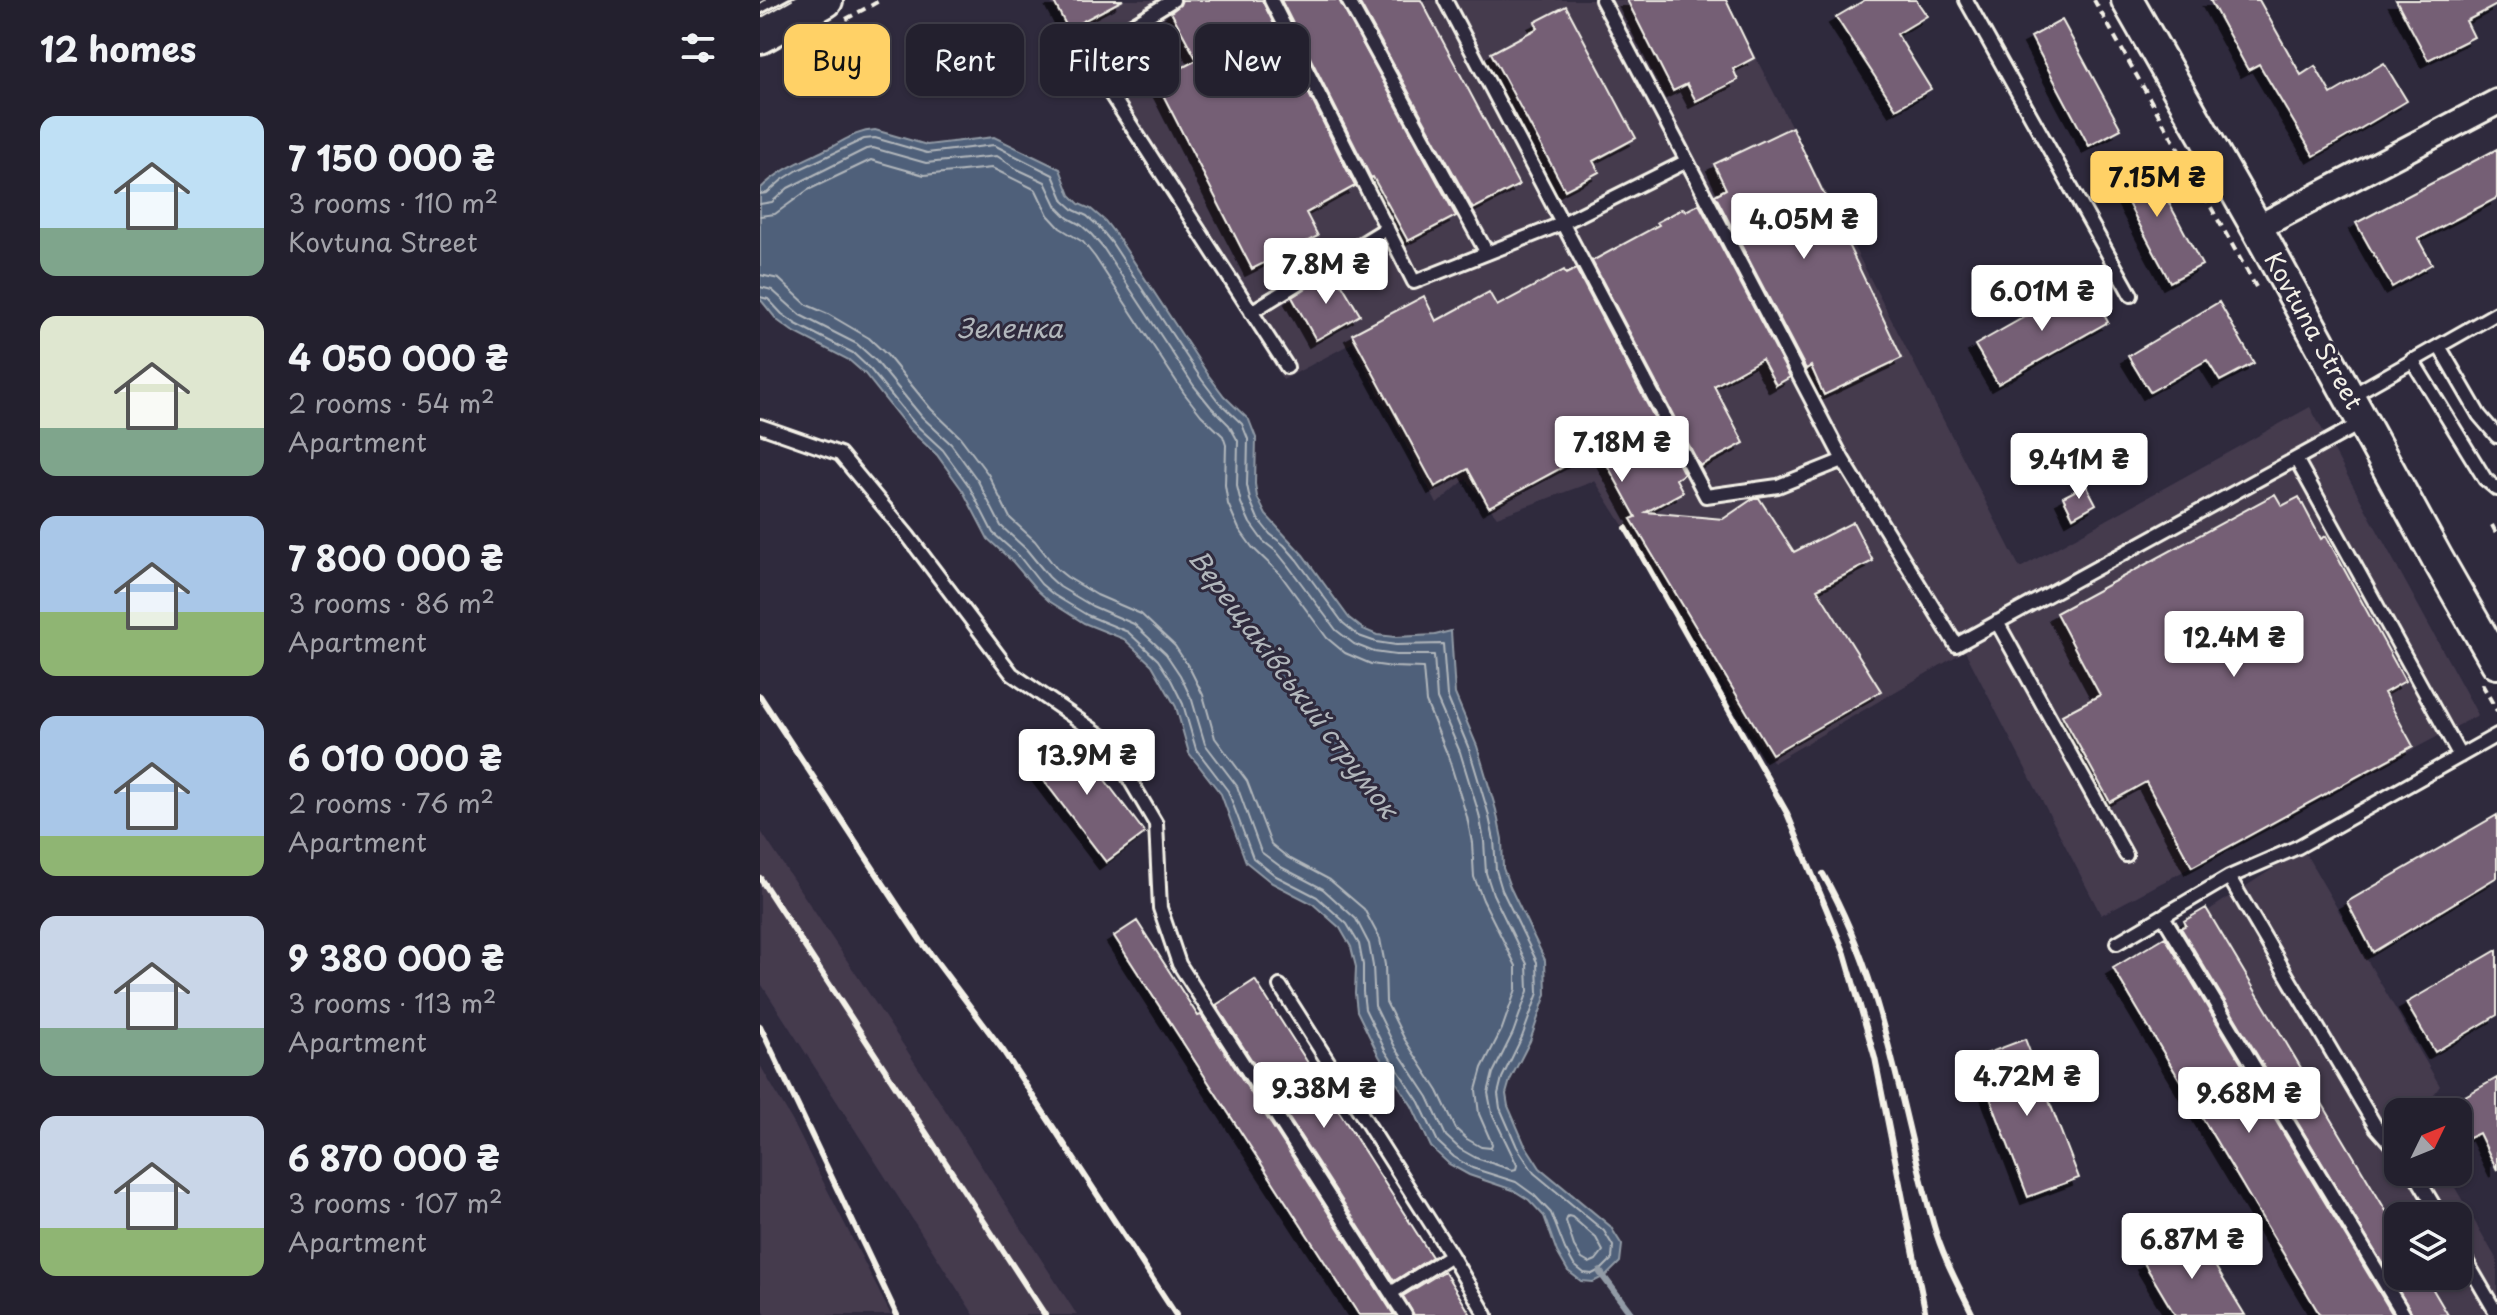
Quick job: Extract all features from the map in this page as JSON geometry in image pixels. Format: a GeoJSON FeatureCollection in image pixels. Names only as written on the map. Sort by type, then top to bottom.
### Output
{"type":"FeatureCollection","features":[{"type":"Feature","properties":{"kind":"main road"},"geometry":{"type":"LineString","coordinates":[[760,36],[825,0]]}},
{"type":"Feature","properties":{"kind":"street","name":"Kovtuna Street"},"geometry":{"type":"LineString","coordinates":[[2127,0],[2257,228],[2497,663]]}},
{"type":"Feature","properties":{"kind":"street"},"geometry":{"type":"LineString","coordinates":[[2257,228],[2497,102]]}},
{"type":"Feature","properties":{"kind":"lane"},"geometry":{"type":"LineString","coordinates":[[1173,0],[1085,54],[1287,367]]}},
{"type":"Feature","properties":{"kind":"lane"},"geometry":{"type":"LineString","coordinates":[[1271,0],[1414,282],[1561,224],[1687,161]]}},
{"type":"Feature","properties":{"kind":"lane"},"geometry":{"type":"LineString","coordinates":[[1348,0],[1487,253]]}},
{"type":"Feature","properties":{"kind":"lane"},"geometry":{"type":"LineString","coordinates":[[1445,0],[1706,496],[1778,486],[1843,460]]}},
{"type":"Feature","properties":{"kind":"lane"},"geometry":{"type":"LineString","coordinates":[[1602,0],[1843,460],[1956,645],[2296,459],[2412,360],[2497,313]]}},
{"type":"Feature","properties":{"kind":"lane"},"geometry":{"type":"LineString","coordinates":[[1966,0],[2131,295]]}},
{"type":"Feature","properties":{"kind":"lane"},"geometry":{"type":"LineString","coordinates":[[1251,312],[1387,228]]}},
{"type":"Feature","properties":{"kind":"lane"},"geometry":{"type":"LineString","coordinates":[[2439,346],[2479,415],[2497,436]]}},
{"type":"Feature","properties":{"kind":"lane"},"geometry":{"type":"LineString","coordinates":[[2412,360],[2485,479],[2497,489]]}},
{"type":"Feature","properties":{"kind":"lane"},"geometry":{"type":"LineString","coordinates":[[760,426],[840,454],[908,536],[1012,674],[1106,739],[1156,824],[1160,908],[1179,964],[1405,1315]]}},
{"type":"Feature","properties":{"kind":"lane"},"geometry":{"type":"LineString","coordinates":[[2296,459],[2460,756]]}},
{"type":"Feature","properties":{"kind":"lane"},"geometry":{"type":"LineString","coordinates":[[1997,622],[2126,855]]}},
{"type":"Feature","properties":{"kind":"lane"},"geometry":{"type":"LineString","coordinates":[[2117,943],[2229,877],[2298,847],[2497,735]]}},
{"type":"Feature","properties":{"kind":"lane"},"geometry":{"type":"LineString","coordinates":[[2229,877],[2384,1136]]}},
{"type":"Feature","properties":{"kind":"lane"},"geometry":{"type":"LineString","coordinates":[[2163,916],[2404,1315]]}},
{"type":"Feature","properties":{"kind":"lane"},"geometry":{"type":"LineString","coordinates":[[1280,986],[1486,1315]]}},
{"type":"Feature","properties":{"kind":"lane"},"geometry":{"type":"LineString","coordinates":[[1391,1293],[1451,1255]]}},
{"type":"Feature","properties":{"kind":"lane"},"geometry":{"type":"LineString","coordinates":[[2472,1271],[2497,1314]]}},
{"type":"Feature","properties":{"kind":"path"},"geometry":{"type":"LineString","coordinates":[[2492,525],[2497,535]]}},
{"type":"Feature","properties":{"kind":"shaded area"},"geometry":{"type":"Polygon","coordinates":[[[1049,0],[1726,0],[2020,568],[2310,407],[2478,715],[2101,915],[1965,651],[1773,763],[1595,481],[1497,517],[1466,479],[1437,504],[1352,343],[1283,380],[1108,96],[1179,96],[1179,24],[1064,24],[1049,0]]]}},
{"type":"Feature","properties":{"kind":"shaded area"},"geometry":{"type":"Polygon","coordinates":[[[760,830],[908,1052],[1077,1315],[974,1315],[760,982],[760,830]]]}},
{"type":"Feature","properties":{"kind":"shaded area"},"geometry":{"type":"Polygon","coordinates":[[[2303,849],[2440,1086],[2431,1098],[2384,1098],[2384,1186],[2454,1186],[2463,1202],[2384,1202],[2384,1290],[2472,1290],[2472,1217],[2497,1260],[2497,1315],[2337,1315],[2129,962],[2303,849]]]}},
{"type":"Feature","properties":{"kind":"shaded area"},"geometry":{"type":"Polygon","coordinates":[[[760,1065],[794,1124],[891,1315],[766,1315],[760,1304],[760,1065]]]}},
{"type":"Feature","properties":{"kind":"water","name":"Зеленка"},"geometry":{"type":"Polygon","coordinates":[[[875,130],[927,145],[994,137],[1060,169],[1070,195],[1105,221],[1209,376],[1249,420],[1256,438],[1257,497],[1266,515],[1303,555],[1349,618],[1377,635],[1435,635],[1451,631],[1455,694],[1477,746],[1496,810],[1502,839],[1503,868],[1545,960],[1546,994],[1530,1041],[1510,1080],[1506,1094],[1508,1106],[1524,1143],[1540,1168],[1610,1226],[1622,1245],[1620,1262],[1607,1275],[1593,1282],[1581,1281],[1568,1271],[1557,1252],[1544,1216],[1529,1200],[1513,1190],[1469,1175],[1449,1164],[1431,1147],[1412,1106],[1379,1056],[1357,1011],[1356,967],[1351,947],[1340,928],[1313,904],[1272,883],[1246,862],[1221,794],[1189,753],[1176,707],[1152,665],[1124,639],[1084,623],[1036,589],[988,539],[963,491],[937,455],[909,429],[865,374],[849,360],[792,331],[777,320],[760,299],[760,189],[800,162],[856,134],[875,130]]]}},
{"type":"Feature","properties":{"kind":"building"},"geometry":{"type":"Polygon","coordinates":[[[1053,0],[1123,0],[1077,24],[1065,24],[1053,0]]]}},
{"type":"Feature","properties":{"kind":"building"},"geometry":{"type":"Polygon","coordinates":[[[1182,0],[1262,0],[1274,24],[1195,24],[1195,56],[1171,12],[1182,0]]]}},
{"type":"Feature","properties":{"kind":"building"},"geometry":{"type":"Polygon","coordinates":[[[1281,0],[1339,0],[1456,216],[1408,241],[1371,178],[1309,55],[1309,24],[1293,24],[1281,0]]]}},
{"type":"Feature","properties":{"kind":"building"},"geometry":{"type":"Polygon","coordinates":[[[1358,0],[1421,0],[1519,185],[1473,209],[1358,0]]]}},
{"type":"Feature","properties":{"kind":"building"},"geometry":{"type":"Polygon","coordinates":[[[1627,0],[1726,0],[1754,58],[1733,69],[1738,80],[1696,101],[1687,84],[1673,91],[1627,0]]]}},
{"type":"Feature","properties":{"kind":"building"},"geometry":{"type":"Polygon","coordinates":[[[1865,0],[1916,0],[1927,16],[1897,34],[1931,89],[1896,109],[1836,17],[1865,0]]]}},
{"type":"Feature","properties":{"kind":"building"},"geometry":{"type":"Polygon","coordinates":[[[2210,0],[2259,0],[2301,75],[2315,66],[2331,94],[2384,63],[2407,101],[2314,156],[2259,64],[2248,70],[2210,0]]]}},
{"type":"Feature","properties":{"kind":"building"},"geometry":{"type":"Polygon","coordinates":[[[2396,0],[2497,0],[2497,5],[2466,21],[2474,37],[2428,60],[2396,0]]]}},
{"type":"Feature","properties":{"kind":"building"},"geometry":{"type":"Polygon","coordinates":[[[1566,6],[1636,138],[1593,161],[1599,172],[1565,190],[1491,53],[1538,28],[1535,22],[1566,6]]]}},
{"type":"Feature","properties":{"kind":"building"},"geometry":{"type":"Polygon","coordinates":[[[2062,20],[2121,129],[2089,146],[2031,37],[2062,20]]]}},
{"type":"Feature","properties":{"kind":"building"},"geometry":{"type":"Polygon","coordinates":[[[1195,61],[1195,96],[1309,94],[1355,186],[1306,213],[1318,236],[1252,269],[1164,96],[1179,96],[1179,69],[1195,61]]]}},
{"type":"Feature","properties":{"kind":"building"},"geometry":{"type":"Polygon","coordinates":[[[1792,127],[1902,358],[1824,395],[1811,366],[1806,369],[1715,195],[1726,189],[1714,164],[1792,127]]]}},
{"type":"Feature","properties":{"kind":"building"},"geometry":{"type":"Polygon","coordinates":[[[2497,149],[2497,198],[2418,239],[2432,264],[2392,287],[2356,223],[2497,149]]]}},
{"type":"Feature","properties":{"kind":"building"},"geometry":{"type":"Polygon","coordinates":[[[2144,156],[2202,265],[2170,282],[2112,173],[2144,156]]]}},
{"type":"Feature","properties":{"kind":"building"},"geometry":{"type":"Polygon","coordinates":[[[1699,204],[1790,377],[1776,385],[1762,359],[1714,386],[1744,443],[1700,466],[1592,261],[1659,225],[1657,222],[1699,204]]]}},
{"type":"Feature","properties":{"kind":"building"},"geometry":{"type":"Polygon","coordinates":[[[1576,269],[1684,474],[1676,479],[1683,492],[1646,512],[1723,519],[1754,498],[1759,498],[1794,552],[1853,522],[1873,561],[1817,589],[1881,691],[1772,754],[1631,519],[1636,517],[1598,448],[1489,507],[1468,469],[1435,487],[1352,334],[1424,296],[1436,321],[1489,292],[1497,306],[1564,270],[1566,274],[1576,269]]]}},
{"type":"Feature","properties":{"kind":"building"},"geometry":{"type":"Polygon","coordinates":[[[1334,271],[1360,315],[1316,340],[1292,297],[1334,271]]]}},
{"type":"Feature","properties":{"kind":"building"},"geometry":{"type":"Polygon","coordinates":[[[2086,282],[2108,322],[1998,384],[1975,345],[2086,282]]]}},
{"type":"Feature","properties":{"kind":"building"},"geometry":{"type":"Polygon","coordinates":[[[2219,302],[2254,363],[2220,381],[2207,360],[2150,392],[2128,356],[2219,302]]]}},
{"type":"Feature","properties":{"kind":"building"},"geometry":{"type":"Polygon","coordinates":[[[2086,485],[2096,504],[2073,517],[2063,497],[2086,485]]]}},
{"type":"Feature","properties":{"kind":"building"},"geometry":{"type":"Polygon","coordinates":[[[2275,494],[2282,506],[2299,497],[2321,539],[2326,536],[2405,681],[2384,693],[2413,746],[2192,867],[2146,782],[2110,802],[2062,715],[2100,695],[2056,613],[2275,494]]]}},
{"type":"Feature","properties":{"kind":"building"},"geometry":{"type":"Polygon","coordinates":[[[1068,731],[1145,833],[1106,862],[1029,761],[1068,731]]]}},
{"type":"Feature","properties":{"kind":"building"},"geometry":{"type":"Polygon","coordinates":[[[2497,815],[2497,877],[2373,952],[2347,902],[2497,815]]]}},
{"type":"Feature","properties":{"kind":"building"},"geometry":{"type":"Polygon","coordinates":[[[2206,908],[2384,1207],[2384,1267],[2181,928],[2186,925],[2184,921],[2206,908]]]}},
{"type":"Feature","properties":{"kind":"building"},"geometry":{"type":"Polygon","coordinates":[[[1137,921],[1394,1315],[1359,1315],[1114,936],[1137,921]]]}},
{"type":"Feature","properties":{"kind":"building"},"geometry":{"type":"Polygon","coordinates":[[[2165,937],[2393,1315],[2320,1315],[2113,968],[2165,937]]]}},
{"type":"Feature","properties":{"kind":"building"},"geometry":{"type":"Polygon","coordinates":[[[2497,950],[2497,1015],[2435,1052],[2406,1003],[2497,950]]]}},
{"type":"Feature","properties":{"kind":"building"},"geometry":{"type":"Polygon","coordinates":[[[1255,980],[1432,1257],[1394,1281],[1216,1005],[1255,980]]]}},
{"type":"Feature","properties":{"kind":"building"},"geometry":{"type":"Polygon","coordinates":[[[2025,1039],[2079,1178],[2028,1197],[1975,1058],[2025,1039]]]}},
{"type":"Feature","properties":{"kind":"building"},"geometry":{"type":"Polygon","coordinates":[[[2497,1078],[2497,1170],[2479,1133],[2472,1136],[2472,1098],[2462,1098],[2497,1078]]]}},
{"type":"Feature","properties":{"kind":"building"},"geometry":{"type":"Polygon","coordinates":[[[2195,1233],[2245,1315],[2175,1315],[2144,1263],[2195,1233]]]}},
{"type":"Feature","properties":{"kind":"building"},"geometry":{"type":"Polygon","coordinates":[[[1444,1271],[1471,1315],[1414,1315],[1403,1296],[1444,1271]]]}},
{"type":"Feature","properties":{"kind":"building"},"geometry":{"type":"Polygon","coordinates":[[[2398,1290],[2433,1290],[2448,1315],[2413,1315],[2398,1290]]]}},
{"type":"Feature","properties":{"kind":"waterway","name":"Верещаківський струмок"},"geometry":{"type":"LineString","coordinates":[[1600,1272],[1632,1315]]}},
{"type":"Feature","properties":{"kind":"tram line"},"geometry":{"type":"LineString","coordinates":[[760,3],[765,0]]}},
{"type":"Feature","properties":{"kind":"tram line"},"geometry":{"type":"LineString","coordinates":[[760,18],[792,0]]}},
{"type":"Feature","properties":{"kind":"railway"},"geometry":{"type":"LineString","coordinates":[[1626,528],[1787,813],[1845,954],[1875,1058],[1926,1315]]}},
{"type":"Feature","properties":{"kind":"railway"},"geometry":{"type":"LineString","coordinates":[[760,696],[921,941],[1002,1049],[1176,1315]]}},
{"type":"Feature","properties":{"kind":"railway"},"geometry":{"type":"LineString","coordinates":[[1823,874],[1862,958],[1889,1047],[1938,1238],[1973,1315]]}},
{"type":"Feature","properties":{"kind":"railway"},"geometry":{"type":"LineString","coordinates":[[760,878],[1045,1315]]}},
{"type":"Feature","properties":{"kind":"railway"},"geometry":{"type":"LineString","coordinates":[[760,1026],[897,1315]]}}]}
